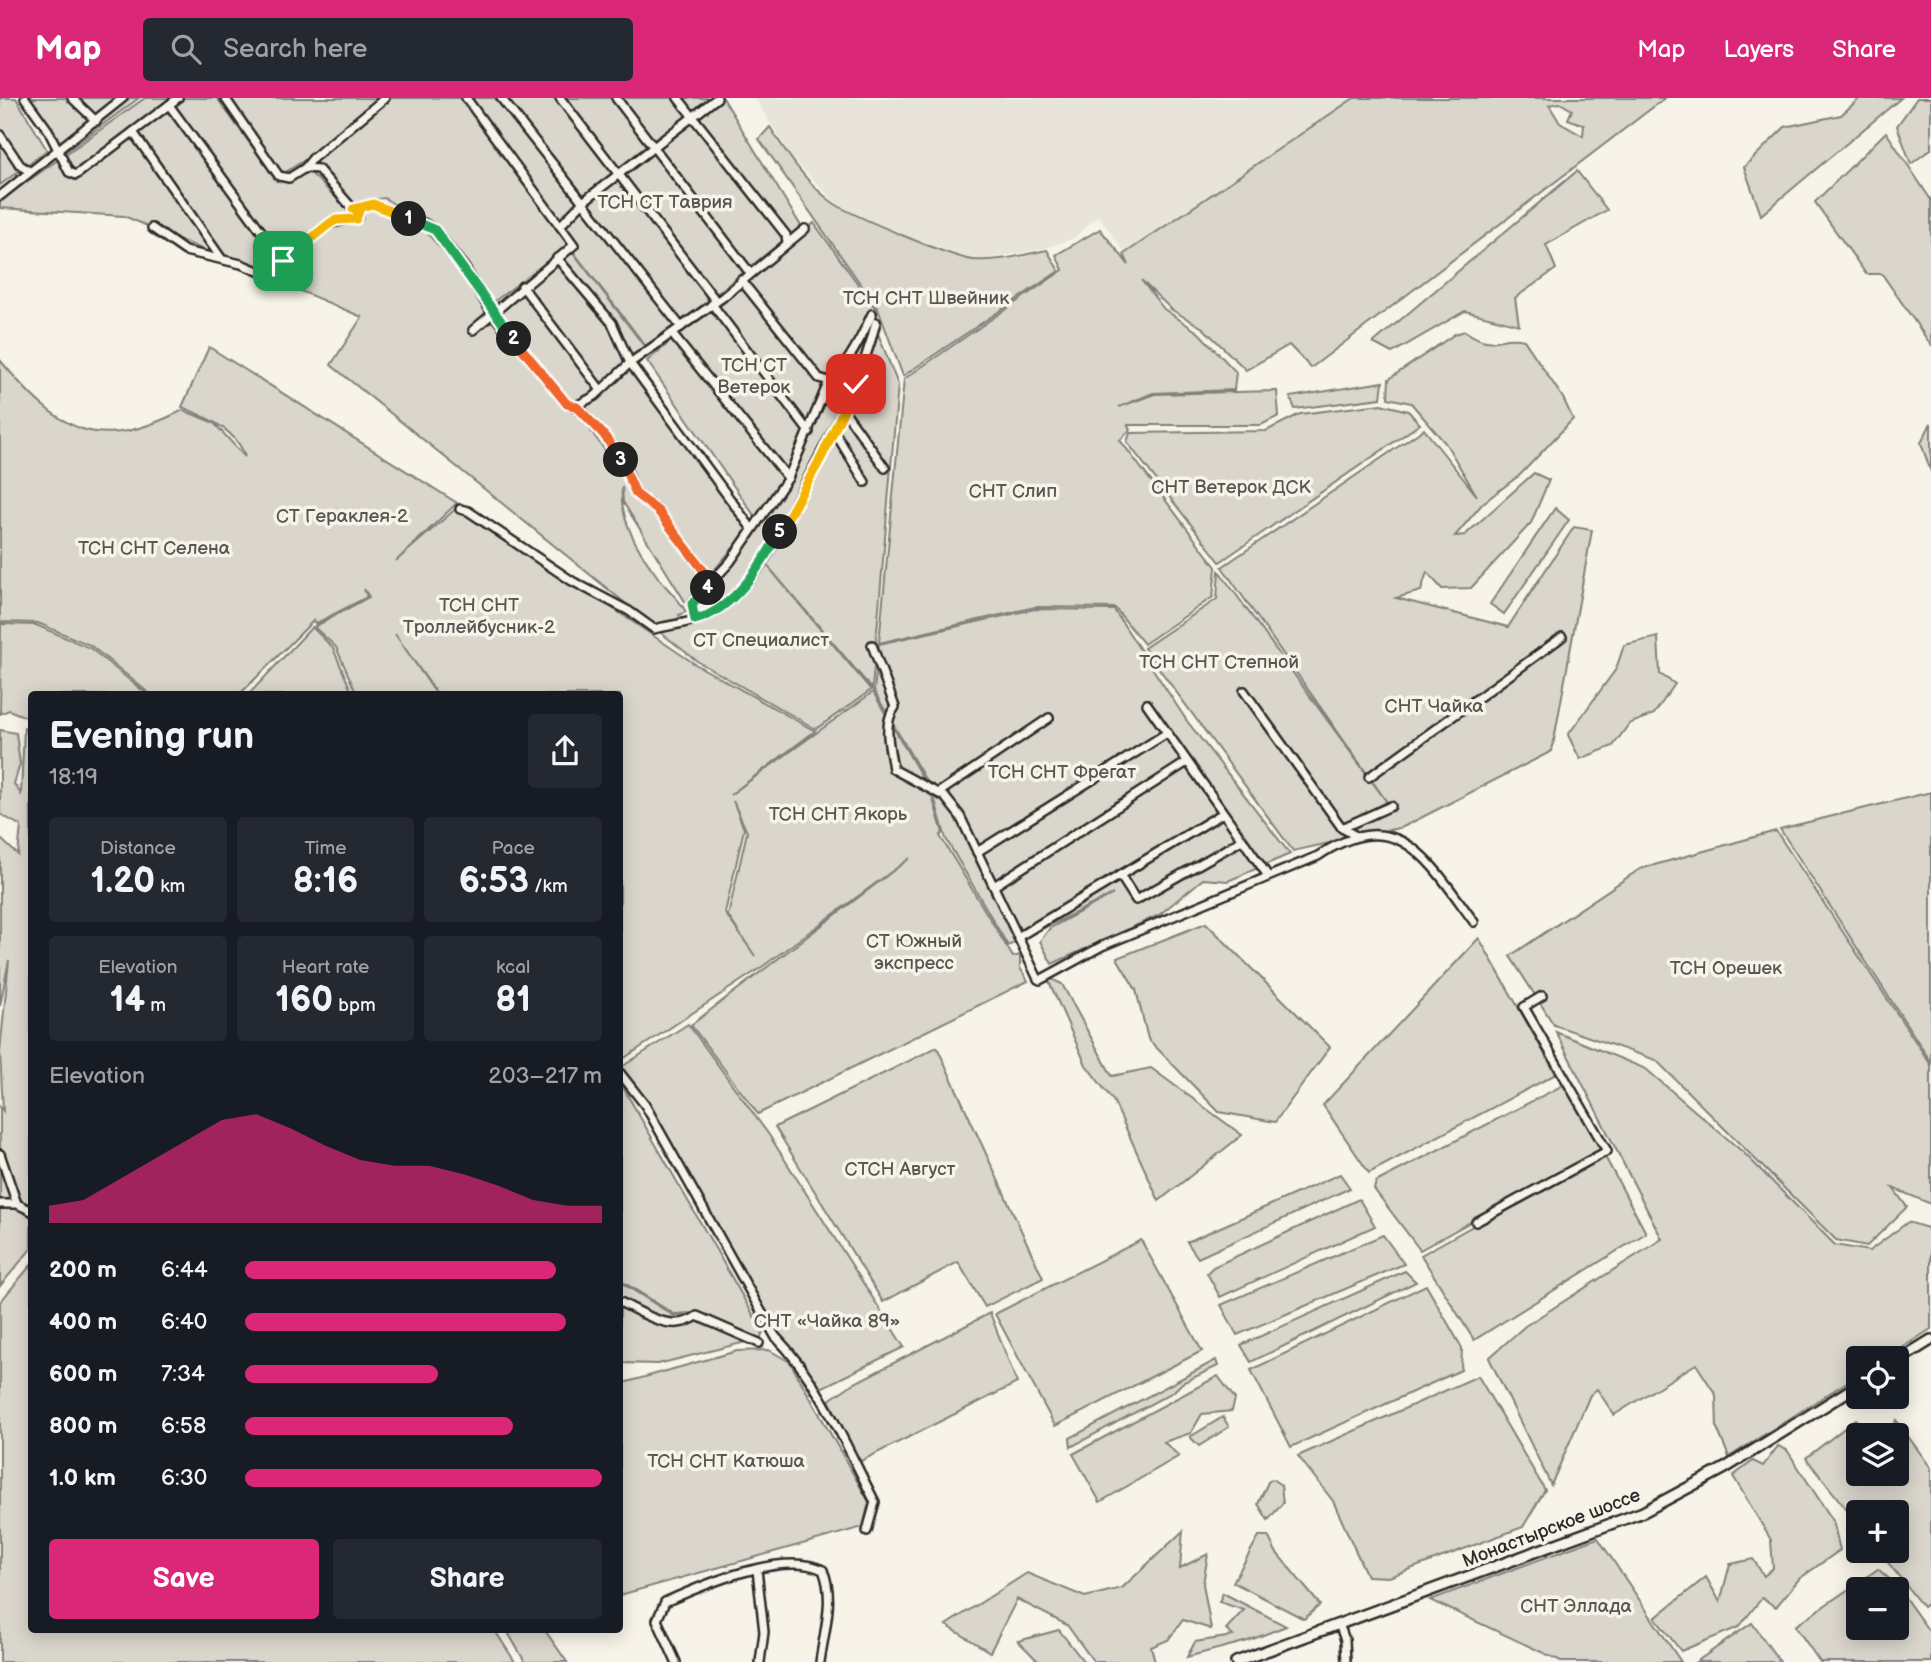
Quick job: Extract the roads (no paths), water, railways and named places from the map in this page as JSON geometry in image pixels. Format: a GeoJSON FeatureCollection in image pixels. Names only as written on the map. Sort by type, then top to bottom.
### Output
{"type":"FeatureCollection","features":[{"type":"Feature","properties":{"kind":"main road"},"geometry":{"type":"LineString","coordinates":[[1909,1354],[1931,1340]]}},
{"type":"Feature","properties":{"kind":"main road","name":"Монастырское шоссе"},"geometry":{"type":"LineString","coordinates":[[1236,1662],[1643,1512],[1725,1468],[1846,1392]]}},
{"type":"Feature","properties":{"kind":"street"},"geometry":{"type":"LineString","coordinates":[[25,98],[69,173],[76,175],[178,98]]}},
{"type":"Feature","properties":{"kind":"street"},"geometry":{"type":"LineString","coordinates":[[72,98],[96,121]]}},
{"type":"Feature","properties":{"kind":"street"},"geometry":{"type":"LineString","coordinates":[[0,196],[122,98]]}},
{"type":"Feature","properties":{"kind":"street"},"geometry":{"type":"LineString","coordinates":[[225,98],[279,176],[289,178],[305,168],[313,158],[385,98]]}},
{"type":"Feature","properties":{"kind":"street"},"geometry":{"type":"LineString","coordinates":[[466,98],[574,244],[473,330]]}},
{"type":"Feature","properties":{"kind":"street"},"geometry":{"type":"LineString","coordinates":[[501,98],[681,327]]}},
{"type":"Feature","properties":{"kind":"street"},"geometry":{"type":"LineString","coordinates":[[560,98],[809,432]]}},
{"type":"Feature","properties":{"kind":"street"},"geometry":{"type":"LineString","coordinates":[[616,98],[750,273]]}},
{"type":"Feature","properties":{"kind":"street"},"geometry":{"type":"LineString","coordinates":[[678,98],[786,235],[787,243]]}},
{"type":"Feature","properties":{"kind":"street"},"geometry":{"type":"LineString","coordinates":[[560,226],[584,201],[717,98]]}},
{"type":"Feature","properties":{"kind":"street"},"geometry":{"type":"LineString","coordinates":[[169,105],[283,261]]}},
{"type":"Feature","properties":{"kind":"street"},"geometry":{"type":"LineString","coordinates":[[133,132],[222,258]]}},
{"type":"Feature","properties":{"kind":"street"},"geometry":{"type":"LineString","coordinates":[[0,135],[20,165],[29,171]]}},
{"type":"Feature","properties":{"kind":"street"},"geometry":{"type":"LineString","coordinates":[[152,228],[185,251],[222,258],[264,274],[329,224],[336,220],[356,219],[359,211],[353,209],[318,169],[305,168]]}},
{"type":"Feature","properties":{"kind":"street"},"geometry":{"type":"LineString","coordinates":[[353,209],[373,204],[424,223],[435,230],[465,268],[491,312],[567,404],[577,407],[604,435],[626,468],[636,494],[658,511],[713,583]]}},
{"type":"Feature","properties":{"kind":"street"},"geometry":{"type":"LineString","coordinates":[[577,407],[631,363],[714,303],[805,229]]}},
{"type":"Feature","properties":{"kind":"street"},"geometry":{"type":"LineString","coordinates":[[557,258],[612,323],[631,363],[752,529]]}},
{"type":"Feature","properties":{"kind":"street"},"geometry":{"type":"LineString","coordinates":[[741,280],[819,378],[829,381]]}},
{"type":"Feature","properties":{"kind":"street"},"geometry":{"type":"LineString","coordinates":[[522,286],[600,389]]}},
{"type":"Feature","properties":{"kind":"street"},"geometry":{"type":"LineString","coordinates":[[460,509],[468,511],[572,581],[629,611],[654,629],[695,620],[722,607],[760,565],[834,431],[867,357],[874,318],[837,376],[829,381],[788,478],[713,583],[692,604],[695,620]]}},
{"type":"Feature","properties":{"kind":"street"},"geometry":{"type":"LineString","coordinates":[[671,334],[788,478]]}},
{"type":"Feature","properties":{"kind":"street"},"geometry":{"type":"LineString","coordinates":[[843,409],[885,468]]}},
{"type":"Feature","properties":{"kind":"street"},"geometry":{"type":"LineString","coordinates":[[834,431],[865,482]]}},
{"type":"Feature","properties":{"kind":"street"},"geometry":{"type":"LineString","coordinates":[[1369,777],[1562,637]]}},
{"type":"Feature","properties":{"kind":"street"},"geometry":{"type":"LineString","coordinates":[[872,645],[895,707],[889,714],[888,730],[892,769],[938,793],[960,816],[1039,979],[1102,946],[1318,856],[1343,839],[1356,836],[1392,835],[1418,850],[1474,922]]}},
{"type":"Feature","properties":{"kind":"street"},"geometry":{"type":"LineString","coordinates":[[1244,691],[1342,828],[1356,836]]}},
{"type":"Feature","properties":{"kind":"street"},"geometry":{"type":"LineString","coordinates":[[1146,704],[1268,876]]}},
{"type":"Feature","properties":{"kind":"street"},"geometry":{"type":"LineString","coordinates":[[938,793],[1049,718]]}},
{"type":"Feature","properties":{"kind":"street"},"geometry":{"type":"LineString","coordinates":[[977,852],[1167,733]]}},
{"type":"Feature","properties":{"kind":"street"},"geometry":{"type":"LineString","coordinates":[[994,887],[1187,762]]}},
{"type":"Feature","properties":{"kind":"street"},"geometry":{"type":"LineString","coordinates":[[1342,828],[1391,806]]}},
{"type":"Feature","properties":{"kind":"street"},"geometry":{"type":"LineString","coordinates":[[1018,937],[1223,813]]}},
{"type":"Feature","properties":{"kind":"street"},"geometry":{"type":"LineString","coordinates":[[1120,875],[1136,900],[1242,840]]}},
{"type":"Feature","properties":{"kind":"street"},"geometry":{"type":"LineString","coordinates":[[1476,1222],[1606,1151],[1524,1007],[1542,996]]}},
{"type":"Feature","properties":{"kind":"street"},"geometry":{"type":"LineString","coordinates":[[623,1077],[645,1105],[775,1336],[790,1351],[824,1404],[875,1502],[867,1531]]}},
{"type":"Feature","properties":{"kind":"street"},"geometry":{"type":"LineString","coordinates":[[0,1154],[17,1204]]}},
{"type":"Feature","properties":{"kind":"street"},"geometry":{"type":"LineString","coordinates":[[0,1204],[17,1204],[28,1209]]}},
{"type":"Feature","properties":{"kind":"street"},"geometry":{"type":"LineString","coordinates":[[623,1304],[666,1324],[683,1324],[697,1316],[708,1318],[759,1343]]}},
{"type":"Feature","properties":{"kind":"street"},"geometry":{"type":"LineString","coordinates":[[676,1662],[657,1620],[665,1602],[704,1586],[791,1563],[814,1565],[823,1570],[830,1594],[820,1662]]}},
{"type":"Feature","properties":{"kind":"street"},"geometry":{"type":"LineString","coordinates":[[757,1570],[764,1632],[760,1662]]}},
{"type":"Feature","properties":{"kind":"street"},"geometry":{"type":"LineString","coordinates":[[1339,1624],[1345,1640],[1346,1662]]}},
{"type":"Feature","properties":{"kind":"park label","name":"ТСН СТ Таврия"},"geometry":{"type":"Point","coordinates":[665,201]}},
{"type":"Feature","properties":{"kind":"park label","name":"ТСН СНТ Швейник"},"geometry":{"type":"Point","coordinates":[926,297]}},
{"type":"Feature","properties":{"kind":"park label","name":"ТСН СТ Ветерок"},"geometry":{"type":"Point","coordinates":[754,375]}},
{"type":"Feature","properties":{"kind":"park label","name":"СНТ Ветерок ДСК"},"geometry":{"type":"Point","coordinates":[1231,486]}},
{"type":"Feature","properties":{"kind":"park label","name":"СНТ Слип"},"geometry":{"type":"Point","coordinates":[1013,490]}},
{"type":"Feature","properties":{"kind":"park label","name":"СТ Гераклея-2"},"geometry":{"type":"Point","coordinates":[342,515]}},
{"type":"Feature","properties":{"kind":"park label","name":"ТСН СНТ Селена"},"geometry":{"type":"Point","coordinates":[154,547]}},
{"type":"Feature","properties":{"kind":"park label","name":"ТСН СНТ Троллейбусник-2"},"geometry":{"type":"Point","coordinates":[479,615]}},
{"type":"Feature","properties":{"kind":"park label","name":"СТ Специалист"},"geometry":{"type":"Point","coordinates":[761,639]}},
{"type":"Feature","properties":{"kind":"park label","name":"ТСН СНТ Степной"},"geometry":{"type":"Point","coordinates":[1219,661]}},
{"type":"Feature","properties":{"kind":"park label","name":"СНТ Чайка"},"geometry":{"type":"Point","coordinates":[1434,705]}},
{"type":"Feature","properties":{"kind":"park label","name":"ТСН СНТ Фрегат"},"geometry":{"type":"Point","coordinates":[1062,771]}},
{"type":"Feature","properties":{"kind":"park label","name":"ТСН СНТ Якорь"},"geometry":{"type":"Point","coordinates":[838,813]}},
{"type":"Feature","properties":{"kind":"park label","name":"СТ Южный экспресс"},"geometry":{"type":"Point","coordinates":[914,951]}},
{"type":"Feature","properties":{"kind":"park label","name":"ТСН Орешек"},"geometry":{"type":"Point","coordinates":[1726,967]}},
{"type":"Feature","properties":{"kind":"park label","name":"СТСН Август"},"geometry":{"type":"Point","coordinates":[900,1168]}},
{"type":"Feature","properties":{"kind":"park label","name":"СНТ «Чайка 89»"},"geometry":{"type":"Point","coordinates":[827,1320]}},
{"type":"Feature","properties":{"kind":"park label","name":"ТСН СНТ Катюша"},"geometry":{"type":"Point","coordinates":[726,1460]}},
{"type":"Feature","properties":{"kind":"park label","name":"СНТ Эллада"},"geometry":{"type":"Point","coordinates":[1576,1605]}}]}
